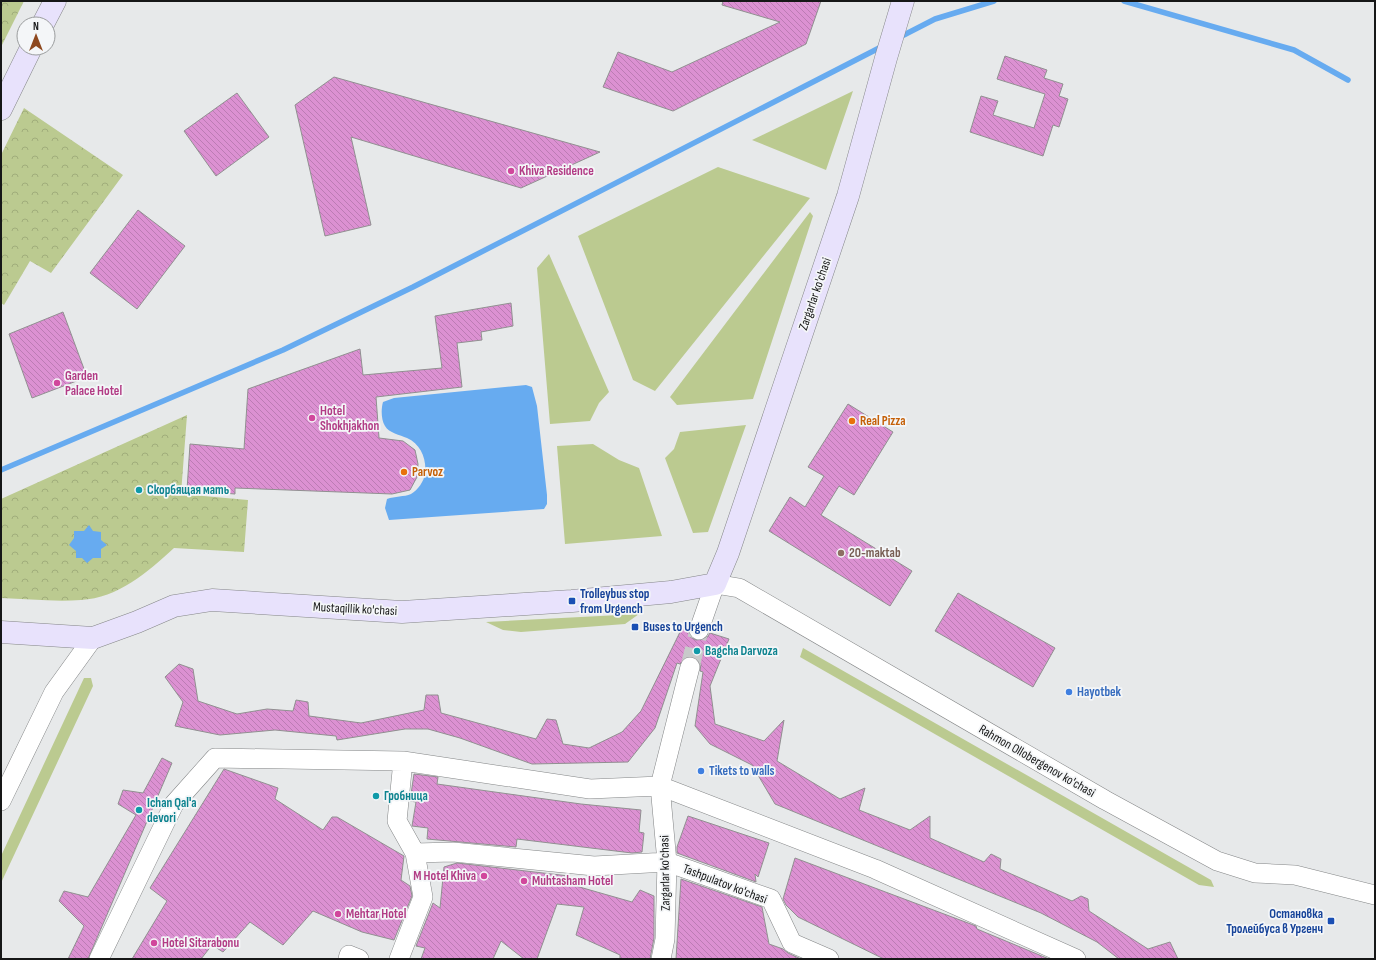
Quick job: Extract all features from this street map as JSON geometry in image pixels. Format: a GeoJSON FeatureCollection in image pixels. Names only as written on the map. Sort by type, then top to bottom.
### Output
{"type":"FeatureCollection","features":[{"type":"Feature","properties":{"kind":"main road"},"geometry":{"type":"LineString","coordinates":[[47,16],[55,1]]}},
{"type":"Feature","properties":{"kind":"main road","name":"Zargarlar ko'chasi"},"geometry":{"type":"LineString","coordinates":[[715,584],[728,553],[848,196],[901,7]]}},
{"type":"Feature","properties":{"kind":"main road"},"geometry":{"type":"LineString","coordinates":[[1,109],[28,56]]}},
{"type":"Feature","properties":{"kind":"main road","name":"Mustaqillik ko'chasi"},"geometry":{"type":"LineString","coordinates":[[1,632],[93,638],[137,622],[174,606],[212,600],[402,612],[671,592],[715,584]]}},
{"type":"Feature","properties":{"kind":"street"},"geometry":{"type":"LineString","coordinates":[[700,630],[715,584]]}},
{"type":"Feature","properties":{"kind":"street","name":"Rahmon Ollobergenov ko'chasi"},"geometry":{"type":"LineString","coordinates":[[715,584],[739,588],[1105,800],[1217,861],[1255,873],[1295,875],[1375,896]]}},
{"type":"Feature","properties":{"kind":"street"},"geometry":{"type":"LineString","coordinates":[[1,801],[54,692],[93,638]]}},
{"type":"Feature","properties":{"kind":"street","name":"Zargarlar ko'chasi"},"geometry":{"type":"LineString","coordinates":[[661,959],[665,939],[667,862],[660,786],[690,668]]}},
{"type":"Feature","properties":{"kind":"street"},"geometry":{"type":"LineString","coordinates":[[99,959],[174,804],[215,758],[403,761],[590,788],[660,786],[875,869],[1076,959]]}},
{"type":"Feature","properties":{"kind":"street"},"geometry":{"type":"LineString","coordinates":[[399,959],[423,897],[414,853],[397,821],[403,761]]}},
{"type":"Feature","properties":{"kind":"street"},"geometry":{"type":"LineString","coordinates":[[414,853],[453,852],[594,866],[667,862]]}},
{"type":"Feature","properties":{"kind":"street","name":"Tashpulatov ko'chasi"},"geometry":{"type":"LineString","coordinates":[[667,862],[771,899],[792,943],[828,959]]}},
{"type":"Feature","properties":{"kind":"street"},"geometry":{"type":"LineString","coordinates":[[348,959],[349,955],[358,959]]}},
{"type":"Feature","properties":{"kind":"green space"},"geometry":{"type":"Polygon","coordinates":[[[1,1],[24,1],[16,16],[1,47],[1,1]]]}},
{"type":"Feature","properties":{"kind":"green space"},"geometry":{"type":"Polygon","coordinates":[[[853,91],[826,170],[752,140],[853,91]]]}},
{"type":"Feature","properties":{"kind":"green space"},"geometry":{"type":"Polygon","coordinates":[[[24,108],[123,175],[51,273],[30,261],[4,305],[1,303],[1,155],[24,108]]]}},
{"type":"Feature","properties":{"kind":"green space"},"geometry":{"type":"Polygon","coordinates":[[[718,167],[810,198],[655,391],[633,380],[578,236],[718,167]]]}},
{"type":"Feature","properties":{"kind":"green space"},"geometry":{"type":"Polygon","coordinates":[[[810,212],[813,216],[753,399],[677,405],[670,397],[810,212]]]}},
{"type":"Feature","properties":{"kind":"green space"},"geometry":{"type":"Polygon","coordinates":[[[549,254],[609,392],[599,403],[590,421],[550,424],[537,268],[549,254]]]}},
{"type":"Feature","properties":{"kind":"green space"},"geometry":{"type":"Polygon","coordinates":[[[187,415],[181,494],[248,500],[244,552],[174,548],[154,566],[132,582],[120,589],[95,598],[61,601],[1,598],[1,499],[187,415]]]}},
{"type":"Feature","properties":{"kind":"green space"},"geometry":{"type":"Polygon","coordinates":[[[746,425],[708,532],[693,533],[665,458],[674,449],[680,432],[746,425]]]}},
{"type":"Feature","properties":{"kind":"green space"},"geometry":{"type":"Polygon","coordinates":[[[593,444],[619,460],[639,468],[662,536],[565,544],[557,446],[593,444]]]}},
{"type":"Feature","properties":{"kind":"green space"},"geometry":{"type":"Polygon","coordinates":[[[639,614],[625,624],[521,632],[503,630],[486,622],[639,614]]]}},
{"type":"Feature","properties":{"kind":"green space"},"geometry":{"type":"Polygon","coordinates":[[[803,648],[1211,880],[1214,887],[1199,885],[800,657],[803,648]]]}},
{"type":"Feature","properties":{"kind":"green space"},"geometry":{"type":"Polygon","coordinates":[[[84,678],[91,678],[93,686],[1,883],[1,856],[84,678]]]}},
{"type":"Feature","properties":{"kind":"water"},"geometry":{"type":"Polygon","coordinates":[[[526,385],[532,387],[537,406],[547,495],[547,504],[544,509],[389,520],[385,508],[387,499],[408,495],[414,492],[424,477],[425,463],[422,453],[416,444],[407,438],[392,432],[385,426],[382,414],[383,402],[394,398],[526,385]]]}},
{"type":"Feature","properties":{"kind":"water"},"geometry":{"type":"Polygon","coordinates":[[[89,525],[93,531],[101,532],[101,540],[107,545],[101,549],[101,558],[93,558],[87,563],[82,558],[76,558],[76,551],[69,545],[74,538],[74,531],[84,531],[89,525]]]}},
{"type":"Feature","properties":{"kind":"building"},"geometry":{"type":"Polygon","coordinates":[[[723,1],[821,1],[806,44],[673,111],[603,87],[618,52],[672,72],[780,22],[722,5],[723,1]]]}},
{"type":"Feature","properties":{"kind":"building"},"geometry":{"type":"Polygon","coordinates":[[[1005,56],[1047,70],[1044,78],[1063,84],[1059,96],[1068,99],[1059,127],[1053,125],[1043,156],[970,132],[981,96],[998,101],[993,115],[1034,128],[1045,94],[997,79],[1005,56]]]}},
{"type":"Feature","properties":{"kind":"building","name":"Khiva Residence"},"geometry":{"type":"Polygon","coordinates":[[[334,77],[600,152],[521,188],[351,137],[371,225],[325,236],[295,105],[334,77]]]}},
{"type":"Feature","properties":{"kind":"building"},"geometry":{"type":"Polygon","coordinates":[[[237,93],[269,137],[216,176],[184,131],[237,93]]]}},
{"type":"Feature","properties":{"kind":"building"},"geometry":{"type":"Polygon","coordinates":[[[138,210],[185,246],[137,309],[90,273],[138,210]]]}},
{"type":"Feature","properties":{"kind":"building","name":"Hotel Shokhjakhon"},"geometry":{"type":"Polygon","coordinates":[[[511,303],[513,326],[481,332],[482,340],[457,343],[462,387],[376,397],[379,438],[403,441],[415,450],[418,464],[417,477],[410,490],[392,494],[235,488],[235,494],[187,490],[190,444],[244,449],[248,389],[360,349],[363,375],[442,368],[435,316],[511,303]]]}},
{"type":"Feature","properties":{"kind":"building"},"geometry":{"type":"Polygon","coordinates":[[[63,312],[87,377],[32,398],[9,334],[63,312]]]}},
{"type":"Feature","properties":{"kind":"building"},"geometry":{"type":"Polygon","coordinates":[[[848,404],[893,432],[854,495],[839,486],[821,515],[912,571],[890,606],[769,531],[790,497],[805,507],[824,476],[808,467],[848,404]]]}},
{"type":"Feature","properties":{"kind":"building"},"geometry":{"type":"Polygon","coordinates":[[[958,593],[1055,648],[1033,687],[935,631],[958,593]]]}},
{"type":"Feature","properties":{"kind":"building"},"geometry":{"type":"Polygon","coordinates":[[[683,626],[688,627],[690,637],[696,640],[706,639],[710,633],[729,639],[710,686],[715,724],[764,741],[784,720],[777,761],[840,799],[865,788],[859,810],[910,830],[930,816],[930,838],[984,862],[991,854],[1001,859],[1000,869],[1072,901],[1081,896],[1088,899],[1089,911],[1148,949],[1170,942],[1178,959],[1119,959],[1097,942],[1041,913],[775,804],[752,765],[710,744],[695,726],[703,672],[700,671],[701,664],[698,659],[693,656],[687,657],[680,664],[677,663],[655,728],[628,762],[532,764],[460,738],[428,729],[405,729],[337,740],[336,736],[275,730],[220,735],[175,726],[183,702],[165,677],[179,664],[193,669],[198,701],[237,714],[267,709],[293,711],[296,700],[308,702],[309,716],[361,723],[424,710],[426,695],[438,695],[441,713],[536,739],[547,719],[556,720],[563,744],[589,748],[622,732],[641,711],[683,626]]]}},
{"type":"Feature","properties":{"kind":"building"},"geometry":{"type":"Polygon","coordinates":[[[162,758],[172,763],[88,959],[68,959],[84,926],[59,901],[64,891],[88,897],[136,815],[118,804],[123,790],[143,793],[162,758]]]}},
{"type":"Feature","properties":{"kind":"building"},"geometry":{"type":"Polygon","coordinates":[[[224,769],[278,788],[275,799],[323,830],[332,817],[337,817],[404,856],[401,880],[410,886],[412,896],[394,940],[362,932],[313,911],[283,945],[250,922],[223,952],[212,945],[201,959],[132,959],[167,901],[150,888],[224,769]]]}},
{"type":"Feature","properties":{"kind":"building"},"geometry":{"type":"Polygon","coordinates":[[[414,774],[438,777],[437,784],[581,804],[641,810],[639,832],[644,833],[642,852],[632,853],[517,839],[516,847],[427,839],[428,828],[412,826],[416,802],[410,801],[414,774]]]}},
{"type":"Feature","properties":{"kind":"building"},"geometry":{"type":"Polygon","coordinates":[[[688,816],[769,843],[758,877],[755,874],[756,882],[677,853],[677,847],[688,816]]]}},
{"type":"Feature","properties":{"kind":"building"},"geometry":{"type":"Polygon","coordinates":[[[795,858],[976,926],[977,929],[1049,959],[884,959],[798,917],[786,905],[783,899],[795,858]]]}},
{"type":"Feature","properties":{"kind":"building"},"geometry":{"type":"Polygon","coordinates":[[[457,863],[569,876],[569,884],[632,902],[640,890],[654,896],[654,938],[650,959],[620,959],[620,955],[576,935],[584,907],[557,904],[537,959],[524,959],[501,941],[493,959],[421,959],[425,948],[416,946],[433,903],[440,908],[444,867],[457,863]]]}},
{"type":"Feature","properties":{"kind":"building"},"geometry":{"type":"Polygon","coordinates":[[[681,879],[762,907],[769,944],[783,949],[801,959],[676,959],[681,879]]]}},
{"type":"Feature","properties":{"kind":"waterway"},"geometry":{"type":"LineString","coordinates":[[898,38],[935,19],[994,1]]}},
{"type":"Feature","properties":{"kind":"waterway"},"geometry":{"type":"LineString","coordinates":[[1124,1],[1294,50],[1348,80]]}},
{"type":"Feature","properties":{"kind":"waterway"},"geometry":{"type":"LineString","coordinates":[[1,470],[283,350],[413,287],[883,46]]}},
{"type":"Feature","properties":{"kind":"tunnel"},"geometry":{"type":"LineString","coordinates":[[690,667],[699,630]]}},
{"type":"Feature","properties":{"kind":"place","name":"Khiva Residence"},"geometry":{"type":"Point","coordinates":[511,171]}},
{"type":"Feature","properties":{"kind":"place","name":"Garden Palace Hotel"},"geometry":{"type":"Point","coordinates":[57,383]}},
{"type":"Feature","properties":{"kind":"place","name":"Hotel Shokhjakhon"},"geometry":{"type":"Point","coordinates":[312,418]}},
{"type":"Feature","properties":{"kind":"place","name":"Real Pizza"},"geometry":{"type":"Point","coordinates":[852,421]}},
{"type":"Feature","properties":{"kind":"place","name":"Parvoz"},"geometry":{"type":"Point","coordinates":[404,472]}},
{"type":"Feature","properties":{"kind":"place","name":"Скорбящая мать"},"geometry":{"type":"Point","coordinates":[139,490]}},
{"type":"Feature","properties":{"kind":"place","name":"20-maktab"},"geometry":{"type":"Point","coordinates":[841,553]}},
{"type":"Feature","properties":{"kind":"place","name":"Trolleybus stop from Urgench"},"geometry":{"type":"Point","coordinates":[572,601]}},
{"type":"Feature","properties":{"kind":"place","name":"Buses to Urgench"},"geometry":{"type":"Point","coordinates":[635,627]}},
{"type":"Feature","properties":{"kind":"place","name":"Bagcha Darvoza"},"geometry":{"type":"Point","coordinates":[697,651]}},
{"type":"Feature","properties":{"kind":"place","name":"Hayotbek"},"geometry":{"type":"Point","coordinates":[1069,692]}},
{"type":"Feature","properties":{"kind":"place","name":"Tikets to walls"},"geometry":{"type":"Point","coordinates":[701,771]}},
{"type":"Feature","properties":{"kind":"place","name":"Гробница"},"geometry":{"type":"Point","coordinates":[376,796]}},
{"type":"Feature","properties":{"kind":"place","name":"Ichan Qal'a devori"},"geometry":{"type":"Point","coordinates":[139,810]}},
{"type":"Feature","properties":{"kind":"place","name":"M Hotel Khiva"},"geometry":{"type":"Point","coordinates":[484,876]}},
{"type":"Feature","properties":{"kind":"place","name":"Muhtasham Hotel"},"geometry":{"type":"Point","coordinates":[524,881]}},
{"type":"Feature","properties":{"kind":"place","name":"Mehtar Hotel"},"geometry":{"type":"Point","coordinates":[338,914]}},
{"type":"Feature","properties":{"kind":"place","name":"Остановка Тролейбуса в Ургенч"},"geometry":{"type":"Point","coordinates":[1331,921]}},
{"type":"Feature","properties":{"kind":"place","name":"Hotel Sitarabonu"},"geometry":{"type":"Point","coordinates":[154,943]}}]}
